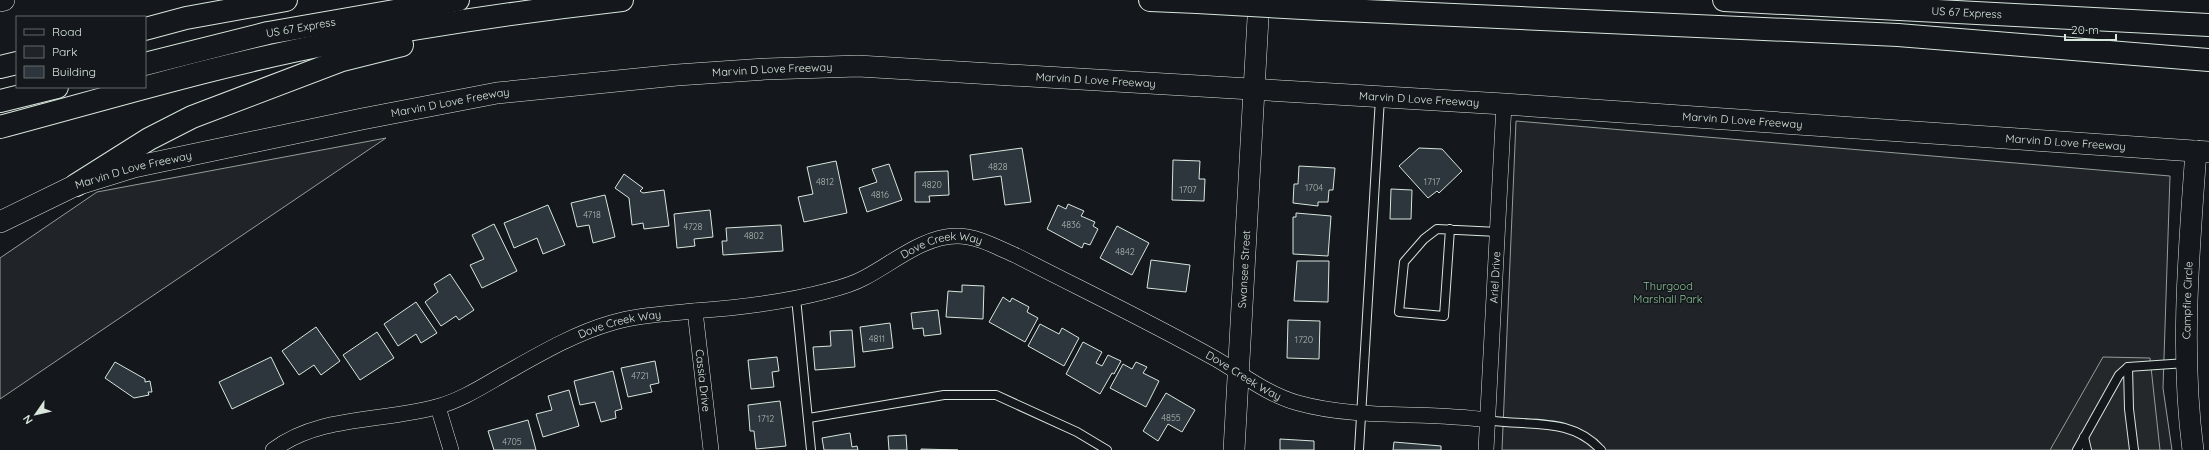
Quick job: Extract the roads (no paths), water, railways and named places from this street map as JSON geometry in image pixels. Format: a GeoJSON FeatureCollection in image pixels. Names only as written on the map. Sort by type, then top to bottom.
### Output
{"type":"FeatureCollection","features":[{"type":"Feature","properties":{"kind":"highway"},"geometry":{"type":"LineString","coordinates":[[146,29],[186,18],[286,0]]}},
{"type":"Feature","properties":{"kind":"highway","name":"US 67 Express"},"geometry":{"type":"LineString","coordinates":[[146,64],[268,33],[458,0]]}},
{"type":"Feature","properties":{"kind":"highway"},"geometry":{"type":"LineString","coordinates":[[0,127],[213,71],[327,44],[547,8],[622,0]]}},
{"type":"Feature","properties":{"kind":"highway"},"geometry":{"type":"LineString","coordinates":[[1150,0],[1898,35],[2209,60]]}},
{"type":"Feature","properties":{"kind":"highway","name":"US 67 Express"},"geometry":{"type":"LineString","coordinates":[[1724,0],[2209,25]]}},
{"type":"Feature","properties":{"kind":"highway"},"geometry":{"type":"LineString","coordinates":[[76,185],[149,139],[192,117],[342,60],[547,8]]}},
{"type":"Feature","properties":{"kind":"highway"},"geometry":{"type":"LineString","coordinates":[[0,67],[16,63]]}},
{"type":"Feature","properties":{"kind":"highway"},"geometry":{"type":"LineString","coordinates":[[0,101],[53,88]]}},
{"type":"Feature","properties":{"kind":"main road"},"geometry":{"type":"LineString","coordinates":[[0,1],[4,0]]}},
{"type":"Feature","properties":{"kind":"main road","name":"Swansee Street"},"geometry":{"type":"LineString","coordinates":[[1234,450],[1259,0]]}},
{"type":"Feature","properties":{"kind":"main road","name":"Marvin D Love Freeway"},"geometry":{"type":"LineString","coordinates":[[0,222],[76,185],[134,167],[362,119],[497,93],[677,75],[766,69],[858,66],[1504,104],[2203,151]]}},
{"type":"Feature","properties":{"kind":"main road","name":"Campfire Circle"},"geometry":{"type":"LineString","coordinates":[[2193,450],[2188,410],[2186,363],[2203,151]]}},
{"type":"Feature","properties":{"kind":"street","name":"Ariel Drive"},"geometry":{"type":"LineString","coordinates":[[1486,450],[1504,104]]}},
{"type":"Feature","properties":{"kind":"street","name":"Dove Creek Way"},"geometry":{"type":"LineString","coordinates":[[273,450],[288,439],[327,426],[401,415],[438,407],[466,395],[522,364],[587,332],[642,315],[695,311],[796,298],[827,291],[862,279],[915,249],[936,240],[957,236],[983,240],[1017,256],[1216,359],[1264,388],[1296,403],[1361,413],[1461,416],[1487,420]]}},
{"type":"Feature","properties":{"kind":"street","name":"Cassia Drive"},"geometry":{"type":"LineString","coordinates":[[695,311],[711,450]]}},
{"type":"Feature","properties":{"kind":"street"},"geometry":{"type":"LineString","coordinates":[[438,407],[451,450]]}},
{"type":"Feature","properties":{"kind":"lane"},"geometry":{"type":"LineString","coordinates":[[1359,450],[1380,97]]}},
{"type":"Feature","properties":{"kind":"lane"},"geometry":{"type":"LineString","coordinates":[[1450,229],[1444,316],[1399,312],[1404,262],[1411,252],[1438,229],[1450,229],[1498,232]]}},
{"type":"Feature","properties":{"kind":"lane"},"geometry":{"type":"LineString","coordinates":[[796,298],[811,450]]}},
{"type":"Feature","properties":{"kind":"lane"},"geometry":{"type":"LineString","coordinates":[[2077,450],[2120,375],[2128,367],[2186,363]]}},
{"type":"Feature","properties":{"kind":"lane"},"geometry":{"type":"LineString","coordinates":[[2128,367],[2129,409],[2134,450]]}},
{"type":"Feature","properties":{"kind":"lane"},"geometry":{"type":"LineString","coordinates":[[809,418],[944,395],[996,395],[1078,432],[1107,450]]}},
{"type":"Feature","properties":{"kind":"lane","name":"Dove Creek Way"},"geometry":{"type":"LineString","coordinates":[[1487,420],[1553,425],[1576,430],[1590,440],[1600,450]]}},
{"type":"Feature","properties":{"kind":"lane"},"geometry":{"type":"LineString","coordinates":[[2084,436],[2087,450]]}},
{"type":"Feature","properties":{"kind":"park label","name":"Thurgood Marshall Park"},"geometry":{"type":"Point","coordinates":[1668,292]}}]}
